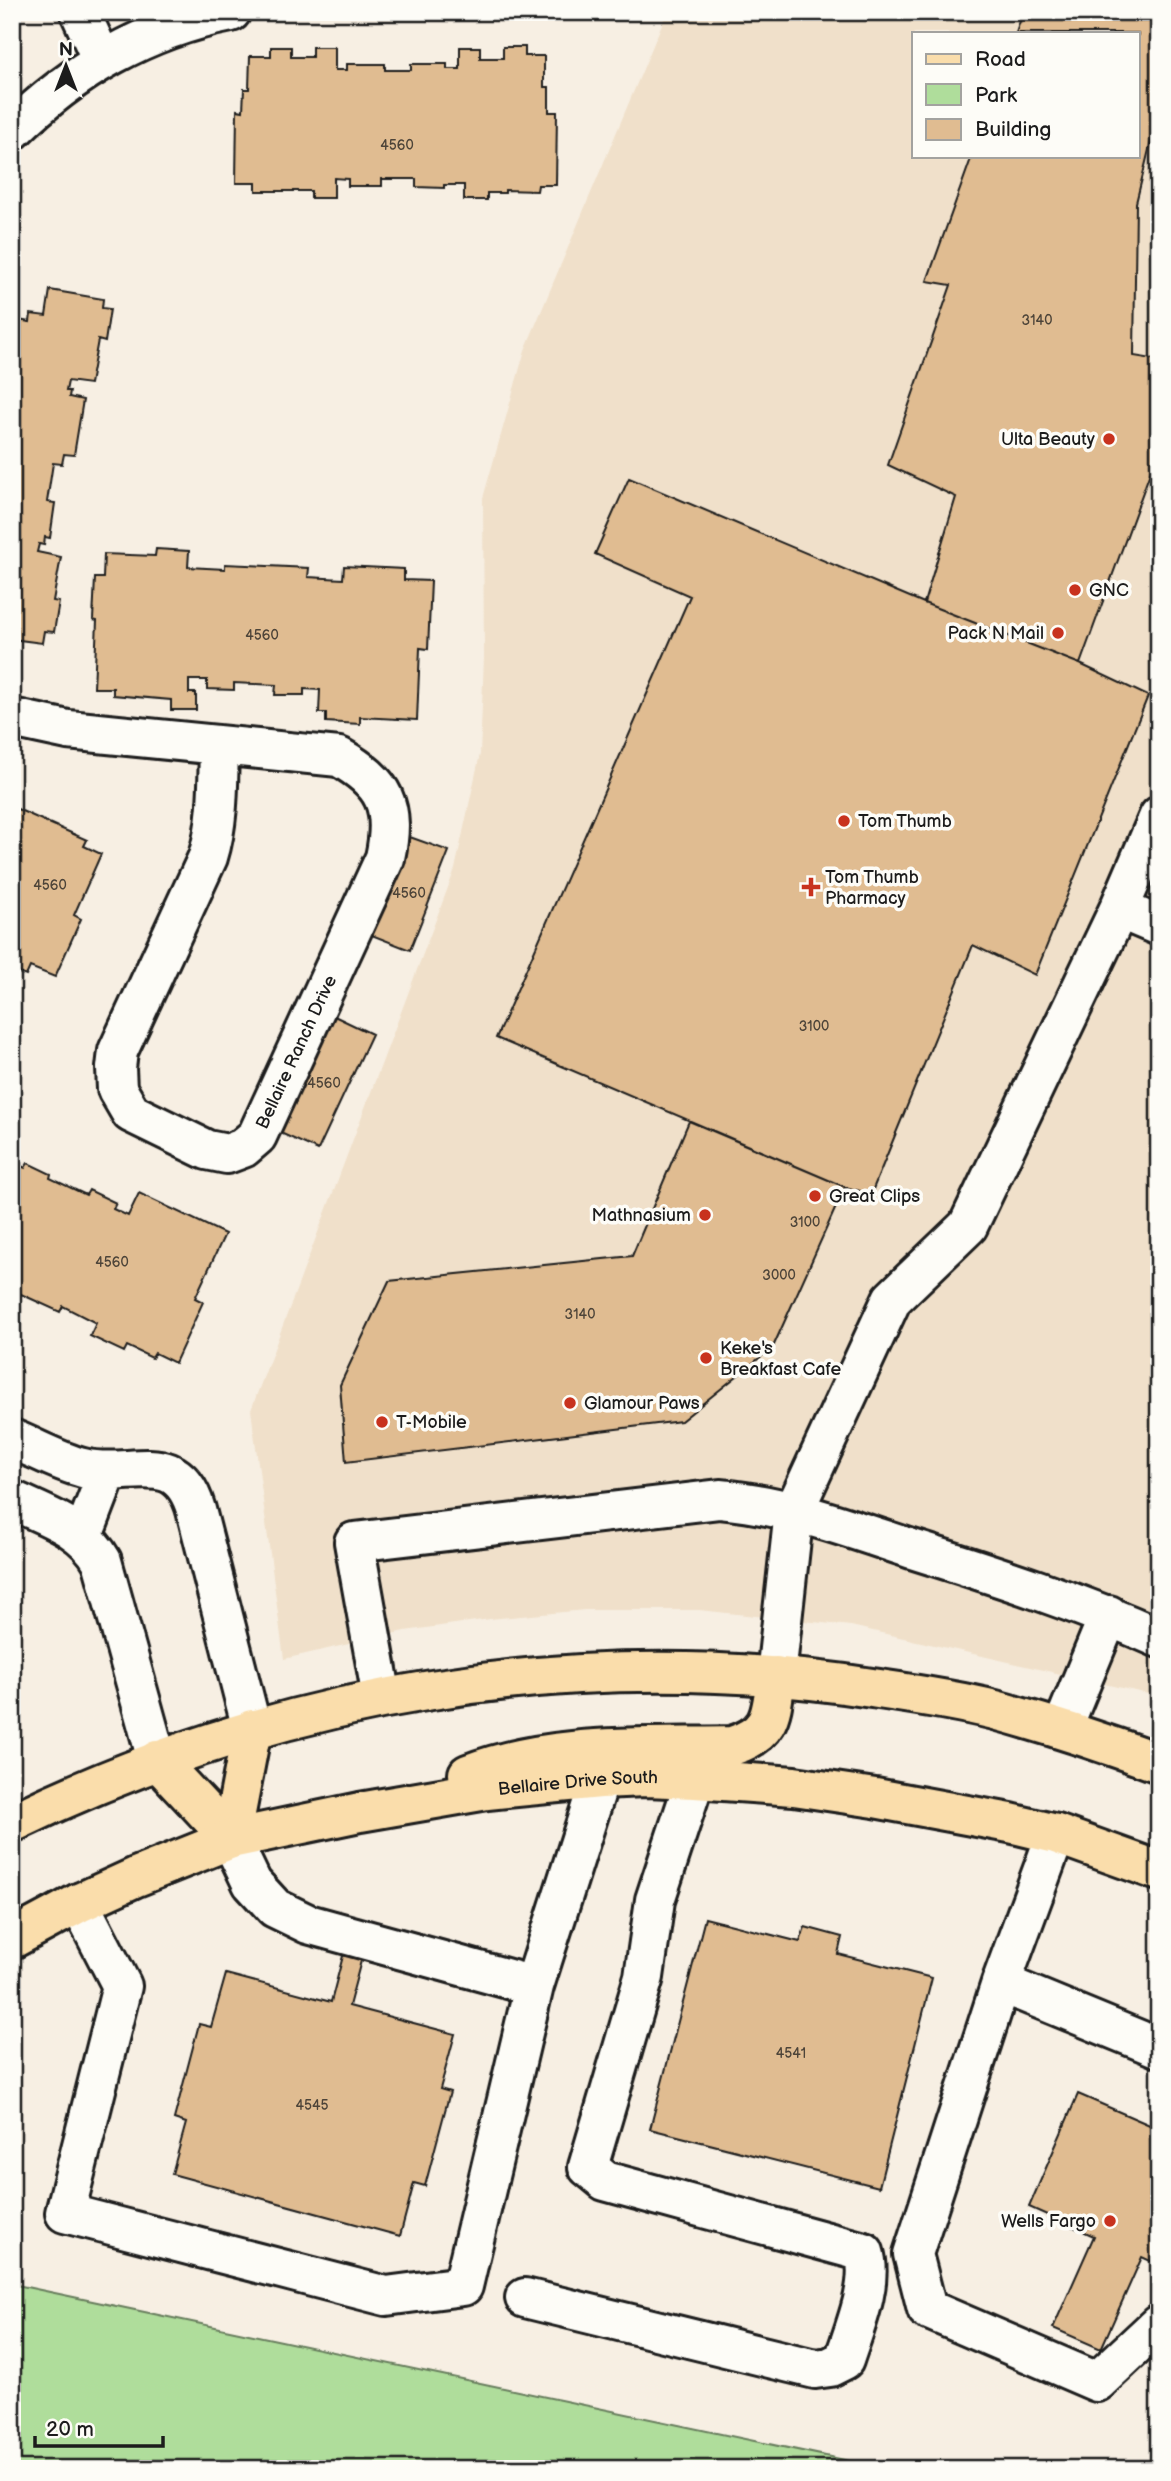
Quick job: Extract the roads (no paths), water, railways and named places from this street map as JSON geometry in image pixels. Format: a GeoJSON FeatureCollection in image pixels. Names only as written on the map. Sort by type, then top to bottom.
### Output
{"type":"FeatureCollection","features":[{"type":"Feature","properties":{"kind":"main road"},"geometry":{"type":"LineString","coordinates":[[12,1823],[157,1760],[252,1729],[382,1698],[470,1683],[556,1674],[718,1672],[839,1683],[992,1709],[1062,1729],[1159,1763]]}},
{"type":"Feature","properties":{"kind":"main road"},"geometry":{"type":"LineString","coordinates":[[421,1801],[463,1776],[488,1766],[520,1759],[612,1749],[732,1746],[746,1742],[759,1734],[768,1723],[776,1676]]}},
{"type":"Feature","properties":{"kind":"main road"},"geometry":{"type":"LineString","coordinates":[[231,1839],[252,1729]]}},
{"type":"Feature","properties":{"kind":"main road"},"geometry":{"type":"LineString","coordinates":[[157,1760],[231,1839]]}},
{"type":"Feature","properties":{"kind":"main road","name":"Bellaire Drive South"},"geometry":{"type":"LineString","coordinates":[[12,1939],[79,1903],[231,1839],[421,1801],[513,1787],[600,1779],[695,1779],[794,1786],[875,1798],[1056,1834],[1159,1871]]}},
{"type":"Feature","properties":{"kind":"lane"},"geometry":{"type":"LineString","coordinates":[[80,12],[102,60]]}},
{"type":"Feature","properties":{"kind":"lane"},"geometry":{"type":"LineString","coordinates":[[12,131],[43,101],[116,51],[231,12]]}},
{"type":"Feature","properties":{"kind":"lane","name":"Bellaire Ranch Drive"},"geometry":{"type":"LineString","coordinates":[[12,718],[68,730],[219,745],[338,757],[362,770],[381,791],[388,812],[390,834],[386,858],[257,1136],[243,1148],[227,1154],[207,1150],[131,1113],[117,1088],[116,1068],[118,1051],[214,839],[219,745]]}},
{"type":"Feature","properties":{"kind":"lane"},"geometry":{"type":"LineString","coordinates":[[776,1676],[794,1511],[892,1299],[968,1226],[1119,909],[1159,816]]}},
{"type":"Feature","properties":{"kind":"lane"},"geometry":{"type":"LineString","coordinates":[[1119,909],[1159,926]]}},
{"type":"Feature","properties":{"kind":"lane"},"geometry":{"type":"LineString","coordinates":[[12,1439],[83,1468],[108,1471],[152,1468],[165,1470],[176,1476],[192,1496],[252,1729]]}},
{"type":"Feature","properties":{"kind":"lane"},"geometry":{"type":"LineString","coordinates":[[83,1536],[108,1471]]}},
{"type":"Feature","properties":{"kind":"lane"},"geometry":{"type":"LineString","coordinates":[[382,1698],[354,1542],[720,1499],[755,1502],[794,1511],[1109,1615],[1159,1638]]}},
{"type":"Feature","properties":{"kind":"lane"},"geometry":{"type":"LineString","coordinates":[[12,1500],[83,1536],[102,1561],[157,1760]]}},
{"type":"Feature","properties":{"kind":"lane"},"geometry":{"type":"LineString","coordinates":[[1062,1729],[1109,1615]]}},
{"type":"Feature","properties":{"kind":"lane"},"geometry":{"type":"LineString","coordinates":[[79,1903],[122,1986],[65,2213],[386,2296],[463,2286],[534,1986],[600,1779]]}},
{"type":"Feature","properties":{"kind":"lane"},"geometry":{"type":"LineString","coordinates":[[525,2298],[815,2369],[830,2367],[844,2360],[848,2349],[861,2306],[868,2265],[864,2252],[605,2181],[588,2167],[644,1977],[655,1900],[695,1779]]}},
{"type":"Feature","properties":{"kind":"lane"},"geometry":{"type":"LineString","coordinates":[[1056,1834],[1001,1983],[913,2253],[927,2309],[1097,2382],[1159,2323]]}},
{"type":"Feature","properties":{"kind":"lane"},"geometry":{"type":"LineString","coordinates":[[231,1839],[252,1883],[275,1908],[308,1924],[534,1986]]}},
{"type":"Feature","properties":{"kind":"lane"},"geometry":{"type":"LineString","coordinates":[[1001,1983],[1159,2048]]}},
{"type":"Feature","properties":{"kind":"place","name":"Ulta Beauty"},"geometry":{"type":"Point","coordinates":[1109,439]}},
{"type":"Feature","properties":{"kind":"place","name":"GNC"},"geometry":{"type":"Point","coordinates":[1075,590]}},
{"type":"Feature","properties":{"kind":"place","name":"Pack N Mail"},"geometry":{"type":"Point","coordinates":[1058,633]}},
{"type":"Feature","properties":{"kind":"place","name":"Tom Thumb"},"geometry":{"type":"Point","coordinates":[844,821]}},
{"type":"Feature","properties":{"kind":"place","name":"Tom Thumb Pharmacy"},"geometry":{"type":"Point","coordinates":[811,887]}},
{"type":"Feature","properties":{"kind":"place","name":"Great Clips"},"geometry":{"type":"Point","coordinates":[815,1196]}},
{"type":"Feature","properties":{"kind":"place","name":"Mathnasium"},"geometry":{"type":"Point","coordinates":[705,1215]}},
{"type":"Feature","properties":{"kind":"place","name":"Keke's Breakfast Cafe"},"geometry":{"type":"Point","coordinates":[706,1358]}},
{"type":"Feature","properties":{"kind":"place","name":"Glamour Paws"},"geometry":{"type":"Point","coordinates":[570,1403]}},
{"type":"Feature","properties":{"kind":"place","name":"T-Mobile"},"geometry":{"type":"Point","coordinates":[382,1422]}},
{"type":"Feature","properties":{"kind":"place","name":"Wells Fargo"},"geometry":{"type":"Point","coordinates":[1110,2221]}}]}
